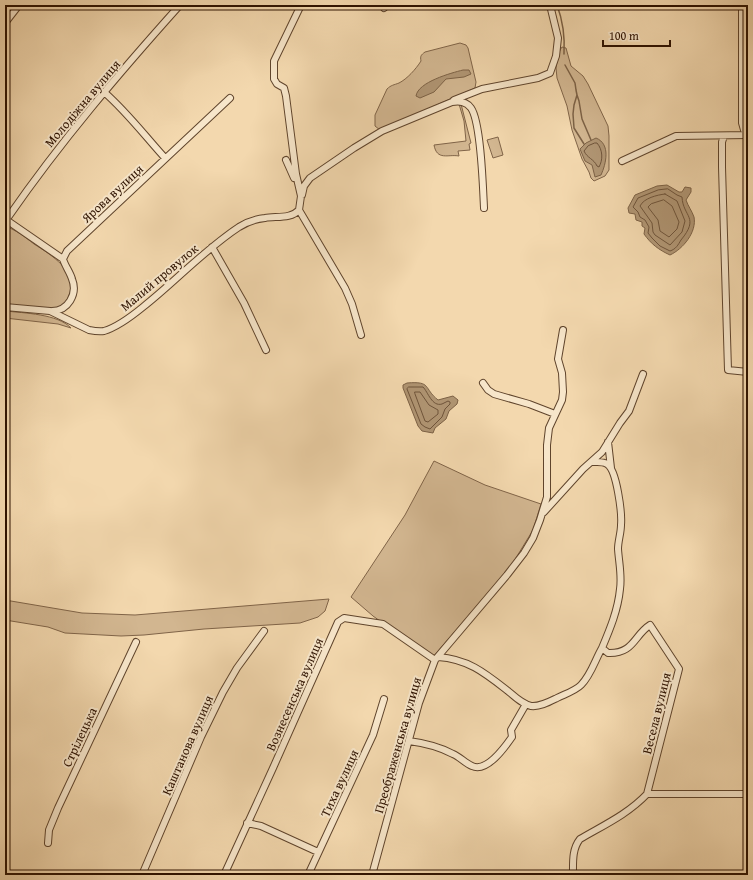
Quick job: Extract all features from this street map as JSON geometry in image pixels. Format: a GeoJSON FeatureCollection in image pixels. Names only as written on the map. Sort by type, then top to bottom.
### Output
{"type":"FeatureCollection","features":[{"type":"Feature","properties":{"kind":"street"},"geometry":{"type":"LineString","coordinates":[[5,23],[19,5]]}},
{"type":"Feature","properties":{"kind":"street","name":"Молодіжна вулиця"},"geometry":{"type":"LineString","coordinates":[[5,219],[9,216],[31,183],[67,136],[180,5]]}},
{"type":"Feature","properties":{"kind":"street"},"geometry":{"type":"LineString","coordinates":[[301,5],[281,48],[276,54],[274,61],[274,79],[277,84],[284,88],[286,96],[296,174],[301,196]]}},
{"type":"Feature","properties":{"kind":"street"},"geometry":{"type":"LineString","coordinates":[[361,335],[352,304],[345,288],[299,210],[304,186],[310,178],[382,131],[482,89],[538,78],[550,73],[556,56],[558,38],[550,5]]}},
{"type":"Feature","properties":{"kind":"street"},"geometry":{"type":"LineString","coordinates":[[742,5],[742,123],[744,130],[748,134]]}},
{"type":"Feature","properties":{"kind":"street"},"geometry":{"type":"LineString","coordinates":[[104,92],[165,158]]}},
{"type":"Feature","properties":{"kind":"street","name":"Ярова вулиця"},"geometry":{"type":"LineString","coordinates":[[63,259],[70,247],[230,98]]}},
{"type":"Feature","properties":{"kind":"street"},"geometry":{"type":"LineString","coordinates":[[452,102],[463,102],[473,111],[479,138],[484,208]]}},
{"type":"Feature","properties":{"kind":"street"},"geometry":{"type":"LineString","coordinates":[[622,161],[676,136],[724,136],[748,134]]}},
{"type":"Feature","properties":{"kind":"street"},"geometry":{"type":"LineString","coordinates":[[724,136],[722,142],[722,167],[728,370],[748,372]]}},
{"type":"Feature","properties":{"kind":"street"},"geometry":{"type":"LineString","coordinates":[[286,160],[301,196]]}},
{"type":"Feature","properties":{"kind":"street","name":"Малий провулок"},"geometry":{"type":"LineString","coordinates":[[5,307],[50,311],[94,331],[104,330],[135,314],[212,248],[239,227],[249,222],[264,218],[289,216],[295,214],[299,210]]}},
{"type":"Feature","properties":{"kind":"street"},"geometry":{"type":"LineString","coordinates":[[5,219],[63,259],[74,284],[73,295],[67,306],[62,309],[50,311]]}},
{"type":"Feature","properties":{"kind":"street"},"geometry":{"type":"LineString","coordinates":[[212,248],[241,297],[266,350]]}},
{"type":"Feature","properties":{"kind":"street","name":"Преображенська вулиця"},"geometry":{"type":"LineString","coordinates":[[372,875],[419,703],[437,659],[507,576],[524,553],[533,538],[543,514],[547,497],[547,445],[549,428],[562,400],[563,392],[562,373],[558,359],[563,330]]}},
{"type":"Feature","properties":{"kind":"street","name":"Преображенська вулиця"},"geometry":{"type":"LineString","coordinates":[[543,514],[583,470],[602,452],[620,423],[629,412],[643,374]]}},
{"type":"Feature","properties":{"kind":"street"},"geometry":{"type":"LineString","coordinates":[[483,383],[488,390],[494,394],[529,404],[555,414]]}},
{"type":"Feature","properties":{"kind":"street"},"geometry":{"type":"LineString","coordinates":[[437,659],[456,659],[466,663],[488,676],[518,700],[526,704],[540,705],[549,702],[581,685],[602,648],[616,613],[620,590],[621,576],[618,546],[622,526],[614,476],[611,468],[608,442]]}},
{"type":"Feature","properties":{"kind":"street"},"geometry":{"type":"LineString","coordinates":[[592,462],[602,462],[611,468]]}},
{"type":"Feature","properties":{"kind":"street","name":"Вознесенська вулиця"},"geometry":{"type":"LineString","coordinates":[[224,875],[338,622],[344,618],[382,624],[437,659]]}},
{"type":"Feature","properties":{"kind":"street","name":"Весела вулиця"},"geometry":{"type":"LineString","coordinates":[[602,648],[608,653],[613,654],[625,649],[630,646],[645,628],[650,625],[679,669],[647,794]]}},
{"type":"Feature","properties":{"kind":"street","name":"Каштанова вулиця"},"geometry":{"type":"LineString","coordinates":[[142,875],[201,737],[222,692],[236,668],[264,631]]}},
{"type":"Feature","properties":{"kind":"street","name":"Стрілецька"},"geometry":{"type":"LineString","coordinates":[[48,844],[49,830],[58,808],[136,642]]}},
{"type":"Feature","properties":{"kind":"street","name":"Тиха вулиця"},"geometry":{"type":"LineString","coordinates":[[308,875],[373,735],[384,699]]}},
{"type":"Feature","properties":{"kind":"street"},"geometry":{"type":"LineString","coordinates":[[409,740],[452,753],[471,766],[477,767],[491,761],[498,755],[512,737],[511,730],[526,704]]}},
{"type":"Feature","properties":{"kind":"street"},"geometry":{"type":"LineString","coordinates":[[573,875],[574,851],[576,844],[580,839],[630,809],[647,794],[748,794]]}},
{"type":"Feature","properties":{"kind":"street"},"geometry":{"type":"LineString","coordinates":[[248,822],[261,826],[318,852]]}},
{"type":"Feature","properties":{"kind":"shaded area"},"geometry":{"type":"Polygon","coordinates":[[[460,43],[466,45],[468,48],[476,82],[475,88],[380,130],[375,126],[375,115],[387,89],[399,83],[411,74],[421,61],[421,57],[425,52],[460,43]]]}},
{"type":"Feature","properties":{"kind":"shaded area"},"geometry":{"type":"Polygon","coordinates":[[[562,47],[566,48],[571,66],[583,76],[588,84],[608,126],[609,170],[605,176],[594,181],[582,159],[572,130],[567,106],[557,78],[556,68],[558,56],[562,47]]]}},
{"type":"Feature","properties":{"kind":"shaded area"},"geometry":{"type":"Polygon","coordinates":[[[459,104],[461,104],[471,143],[469,144],[470,150],[458,151],[459,156],[440,155],[435,150],[434,145],[466,141],[464,121],[459,104]]]}},
{"type":"Feature","properties":{"kind":"shaded area"},"geometry":{"type":"Polygon","coordinates":[[[498,137],[503,155],[493,158],[487,140],[498,137]]]}},
{"type":"Feature","properties":{"kind":"shaded area"},"geometry":{"type":"Polygon","coordinates":[[[5,226],[20,234],[48,253],[67,271],[71,287],[68,298],[61,306],[54,309],[5,305],[5,226]]]}},
{"type":"Feature","properties":{"kind":"shaded area"},"geometry":{"type":"Polygon","coordinates":[[[5,311],[49,317],[65,323],[71,328],[58,324],[5,318],[5,311]]]}},
{"type":"Feature","properties":{"kind":"shaded area"},"geometry":{"type":"Polygon","coordinates":[[[434,461],[485,485],[541,504],[533,530],[511,566],[432,658],[373,616],[351,597],[405,515],[434,461]]]}},
{"type":"Feature","properties":{"kind":"shaded area"},"geometry":{"type":"Polygon","coordinates":[[[329,599],[325,611],[318,617],[300,623],[204,629],[144,635],[121,636],[65,633],[48,627],[5,620],[5,600],[82,613],[135,615],[329,599]]]}},
{"type":"Feature","properties":{"kind":"water"},"geometry":{"type":"Polygon","coordinates":[[[463,70],[469,70],[471,74],[464,77],[446,79],[434,92],[420,98],[416,96],[422,86],[429,82],[463,70]]]}},
{"type":"Feature","properties":{"kind":"water"},"geometry":{"type":"Polygon","coordinates":[[[596,138],[604,145],[606,160],[601,175],[595,177],[592,165],[585,161],[580,149],[586,143],[596,138]]]}},
{"type":"Feature","properties":{"kind":"water"},"geometry":{"type":"Polygon","coordinates":[[[667,185],[679,192],[682,192],[685,187],[691,188],[691,192],[686,200],[694,217],[693,228],[688,239],[680,249],[670,255],[649,241],[644,234],[645,228],[642,226],[642,222],[636,220],[635,214],[629,213],[628,208],[635,195],[657,186],[667,185]]]}},
{"type":"Feature","properties":{"kind":"water"},"geometry":{"type":"Polygon","coordinates":[[[407,383],[424,384],[438,400],[453,396],[458,400],[457,404],[449,411],[446,419],[435,428],[433,433],[422,431],[418,426],[403,388],[403,385],[407,383]]]}},
{"type":"Feature","properties":{"kind":"waterway"},"geometry":{"type":"LineString","coordinates":[[557,5],[563,29],[564,54]]}},
{"type":"Feature","properties":{"kind":"waterway"},"geometry":{"type":"LineString","coordinates":[[565,65],[575,83],[577,95],[573,114],[574,128],[584,144]]}},
{"type":"Feature","properties":{"kind":"waterway"},"geometry":{"type":"LineString","coordinates":[[577,95],[582,119],[591,140]]}}]}
